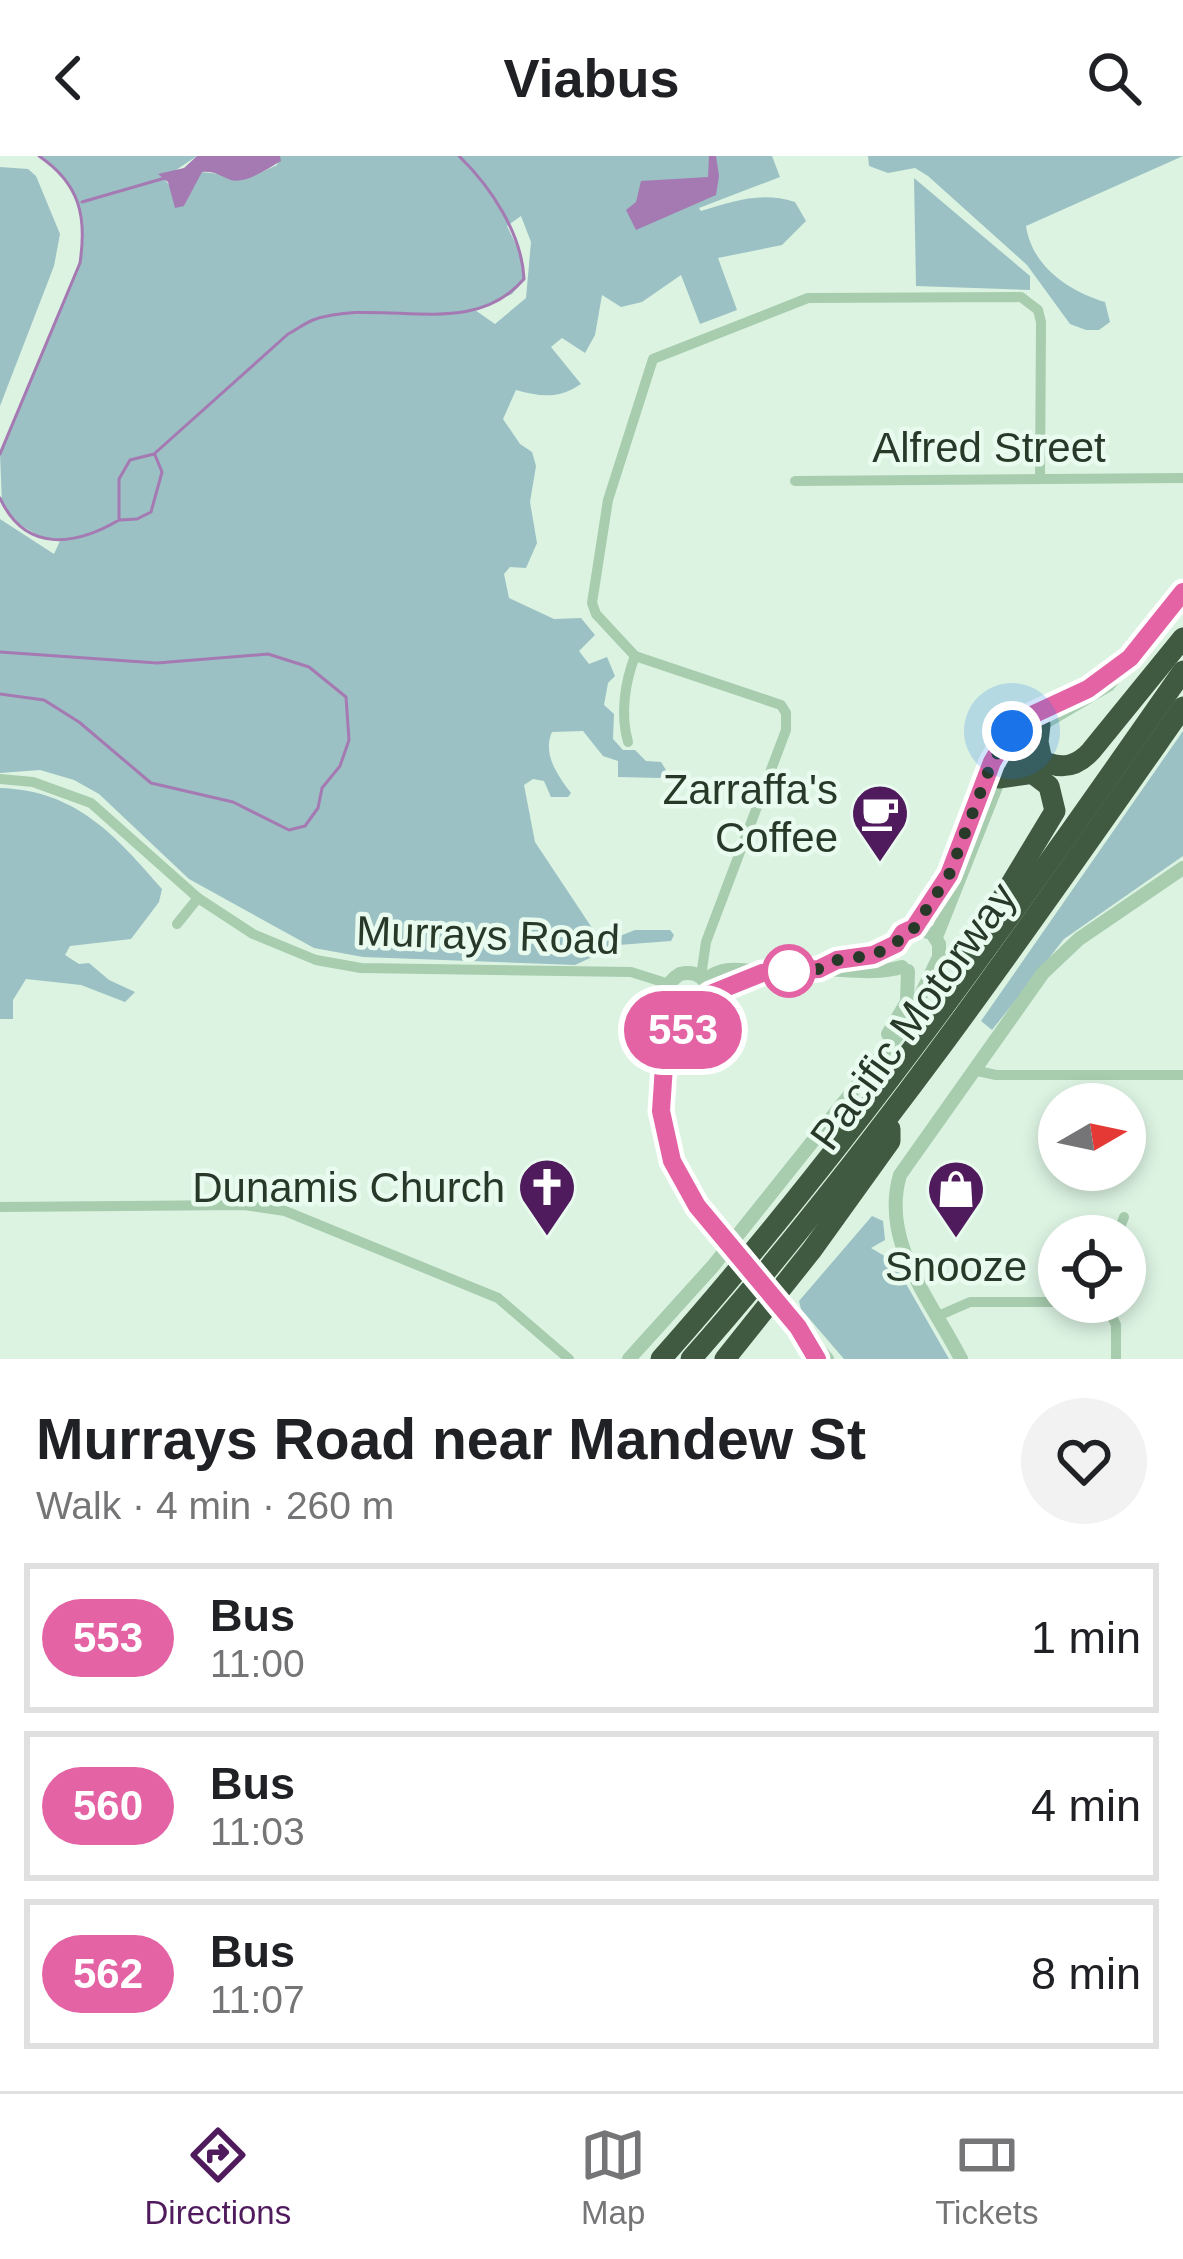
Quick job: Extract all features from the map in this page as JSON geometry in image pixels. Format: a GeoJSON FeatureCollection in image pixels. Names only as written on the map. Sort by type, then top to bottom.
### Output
{"type":"FeatureCollection","features":[{"type":"Feature","properties":{"kind":"highway"},"geometry":{"type":"LineString","coordinates":[[999,778],[1038,767],[1061,768],[1085,758],[1183,638]]}},
{"type":"Feature","properties":{"kind":"highway","name":"Pacific Motorway"},"geometry":{"type":"LineString","coordinates":[[661,1359],[793,1204],[958,989],[1183,670]]}},
{"type":"Feature","properties":{"kind":"highway","name":"Pacific Motorway"},"geometry":{"type":"LineString","coordinates":[[691,1359],[891,1116],[1183,707]]}},
{"type":"Feature","properties":{"kind":"highway"},"geometry":{"type":"LineString","coordinates":[[1038,767],[1040,725]]}},
{"type":"Feature","properties":{"kind":"highway"},"geometry":{"type":"LineString","coordinates":[[958,989],[963,963],[1054,814],[1053,794],[1038,767],[1009,746]]}},
{"type":"Feature","properties":{"kind":"highway"},"geometry":{"type":"LineString","coordinates":[[725,1359],[890,1141],[891,1116]]}},
{"type":"Feature","properties":{"kind":"street"},"geometry":{"type":"LineString","coordinates":[[667,1052],[690,1016],[701,1011],[706,942],[786,730],[786,713],[781,705],[635,656],[596,614],[592,603],[604,515],[652,359],[808,298],[1010,295],[1032,302],[1041,322],[1040,479]]}},
{"type":"Feature","properties":{"kind":"street","name":"Alfred Street"},"geometry":{"type":"LineString","coordinates":[[795,481],[1183,478]]}},
{"type":"Feature","properties":{"kind":"street"},"geometry":{"type":"LineString","coordinates":[[936,938],[1009,746],[1099,692],[1183,592]]}},
{"type":"Feature","properties":{"kind":"street"},"geometry":{"type":"LineString","coordinates":[[628,742],[623,720],[635,656]]}},
{"type":"Feature","properties":{"kind":"street"},"geometry":{"type":"LineString","coordinates":[[819,969],[837,960],[873,955],[914,928],[949,875],[1009,746],[1032,715],[1088,689],[1130,658]]}},
{"type":"Feature","properties":{"kind":"street","name":"Murrays Road"},"geometry":{"type":"LineString","coordinates":[[0,779],[33,782],[91,803],[198,898],[283,950],[361,968],[631,972],[669,984]]}},
{"type":"Feature","properties":{"kind":"street"},"geometry":{"type":"LineString","coordinates":[[962,1359],[899,1241],[896,1192],[908,1160],[1043,974],[1079,939],[1183,868]]}},
{"type":"Feature","properties":{"kind":"street"},"geometry":{"type":"LineString","coordinates":[[177,924],[198,898]]}},
{"type":"Feature","properties":{"kind":"street"},"geometry":{"type":"LineString","coordinates":[[629,1359],[724,1252],[913,1015],[940,950],[936,938],[914,928]]}},
{"type":"Feature","properties":{"kind":"street"},"geometry":{"type":"LineString","coordinates":[[883,1050],[907,1002],[905,969],[896,956],[896,944]]}},
{"type":"Feature","properties":{"kind":"street"},"geometry":{"type":"LineString","coordinates":[[705,984],[716,971],[728,969],[762,973],[905,969],[920,973],[931,968]]}},
{"type":"Feature","properties":{"kind":"street"},"geometry":{"type":"LineString","coordinates":[[690,1016],[671,1007],[669,984],[687,972],[705,984]]}},
{"type":"Feature","properties":{"kind":"street"},"geometry":{"type":"LineString","coordinates":[[671,1007],[666,1015],[661,1091],[672,1161],[690,1196],[827,1359]]}},
{"type":"Feature","properties":{"kind":"street"},"geometry":{"type":"LineString","coordinates":[[974,1070],[996,1075],[1183,1075]]}},
{"type":"Feature","properties":{"kind":"street"},"geometry":{"type":"LineString","coordinates":[[0,1207],[244,1205],[285,1211],[498,1298],[569,1359]]}},
{"type":"Feature","properties":{"kind":"street"},"geometry":{"type":"LineString","coordinates":[[938,1316],[970,1302],[1038,1302]]}},
{"type":"Feature","properties":{"kind":"street"},"geometry":{"type":"LineString","coordinates":[[1115,1323],[1116,1359]]}},
{"type":"Feature","properties":{"kind":"street"},"geometry":{"type":"LineString","coordinates":[[798,1327],[817,1359]]}},
{"type":"Feature","properties":{"kind":"shaded area"},"geometry":{"type":"Polygon","coordinates":[[[39,156],[197,156],[164,178],[184,206],[201,172],[251,177],[277,165],[280,156],[772,156],[780,177],[699,208],[771,197],[795,202],[806,221],[782,245],[718,258],[737,310],[700,324],[681,275],[642,302],[621,307],[602,295],[595,335],[585,353],[562,338],[551,347],[581,384],[550,395],[516,390],[503,419],[520,444],[532,452],[536,466],[530,502],[537,543],[526,568],[510,567],[504,574],[509,598],[554,619],[581,618],[595,635],[579,651],[589,664],[607,657],[615,676],[608,683],[604,705],[614,714],[613,739],[623,750],[635,750],[646,761],[661,762],[666,770],[660,778],[618,777],[618,761],[603,756],[583,731],[552,732],[550,756],[571,793],[551,797],[544,781],[533,779],[524,785],[535,842],[602,943],[635,930],[670,930],[671,941],[618,945],[575,965],[363,957],[314,948],[189,879],[99,794],[74,780],[40,770],[0,773],[0,519],[54,554],[60,541],[44,539],[19,524],[2,504],[0,454],[80,263],[80,216],[71,190],[39,156]],[[521,216],[507,226],[523,259],[524,279],[512,294],[475,310],[495,324],[526,298],[531,242],[521,216]]]}},
{"type":"Feature","properties":{"kind":"shaded area"},"geometry":{"type":"Polygon","coordinates":[[[197,156],[280,156],[281,161],[237,181],[202,172],[184,206],[175,208],[168,182],[158,174],[184,168],[197,156]]]}},
{"type":"Feature","properties":{"kind":"shaded area"},"geometry":{"type":"Polygon","coordinates":[[[709,156],[716,156],[716,195],[636,230],[626,210],[636,202],[641,181],[708,177],[709,156]]]}},
{"type":"Feature","properties":{"kind":"shaded area"},"geometry":{"type":"Polygon","coordinates":[[[868,156],[1183,156],[1026,226],[1036,253],[1054,275],[1105,302],[1110,322],[1099,330],[1086,330],[1070,324],[1027,265],[928,176],[915,168],[888,173],[869,166],[868,156]]]}},
{"type":"Feature","properties":{"kind":"shaded area"},"geometry":{"type":"Polygon","coordinates":[[[0,167],[28,169],[36,176],[60,234],[54,266],[0,406],[0,167]]]}},
{"type":"Feature","properties":{"kind":"shaded area"},"geometry":{"type":"Polygon","coordinates":[[[914,178],[1030,276],[1030,290],[916,286],[914,178]]]}},
{"type":"Feature","properties":{"kind":"shaded area"},"geometry":{"type":"Polygon","coordinates":[[[1183,731],[1183,856],[1064,939],[992,1030],[981,1021],[1183,731]]]}},
{"type":"Feature","properties":{"kind":"shaded area"},"geometry":{"type":"Polygon","coordinates":[[[0,788],[51,797],[73,807],[111,834],[162,889],[159,902],[131,939],[70,946],[65,955],[79,964],[89,963],[109,980],[135,992],[125,1002],[81,985],[26,979],[13,1000],[13,1019],[0,1019],[0,788]]]}},
{"type":"Feature","properties":{"kind":"shaded area"},"geometry":{"type":"Polygon","coordinates":[[[872,1216],[883,1221],[885,1240],[871,1248],[893,1261],[949,1359],[844,1359],[801,1309],[799,1301],[872,1216]]]}},
{"type":"Feature","properties":{"kind":"waterway"},"geometry":{"type":"LineString","coordinates":[[0,454],[80,263],[78,202],[64,178],[39,156]]}},
{"type":"Feature","properties":{"kind":"waterway"},"geometry":{"type":"LineString","coordinates":[[0,498],[10,516],[37,536],[69,539],[102,529],[119,520],[119,479],[130,460],[154,454],[288,334],[313,320],[340,314],[452,313],[478,309],[502,298],[524,279],[518,245],[493,197],[459,156]]}},
{"type":"Feature","properties":{"kind":"waterway"},"geometry":{"type":"LineString","coordinates":[[82,202],[165,178]]}},
{"type":"Feature","properties":{"kind":"waterway"},"geometry":{"type":"LineString","coordinates":[[120,520],[151,512],[162,472],[155,455]]}},
{"type":"Feature","properties":{"kind":"waterway"},"geometry":{"type":"LineString","coordinates":[[0,652],[157,663],[268,654],[309,667],[346,697],[349,740],[340,766],[322,788],[318,808],[305,826],[289,830],[233,802],[151,783],[79,722],[44,700],[0,694]]}},
{"type":"Feature","properties":{"kind":"bus line","name":"553"},"geometry":{"type":"LineString","coordinates":[[817,1359],[798,1327],[704,1215],[680,1179],[661,1111],[667,1052],[690,1016],[706,1006],[710,994],[762,973],[819,969],[837,960],[873,955],[914,928],[949,875],[1004,742],[1032,715],[1088,689],[1130,658],[1183,592]]}},
{"type":"Feature","properties":{"kind":"place","name":"Zarraffa's Coffee"},"geometry":{"type":"Point","coordinates":[880,864]}},
{"type":"Feature","properties":{"kind":"place","name":"Dunamis Church"},"geometry":{"type":"Point","coordinates":[547,1238]}},
{"type":"Feature","properties":{"kind":"place","name":"Snooze"},"geometry":{"type":"Point","coordinates":[956,1240]}},
{"type":"Feature","properties":{"kind":"route"},"geometry":{"type":"LineString","coordinates":[[789,971],[782,971],[819,969],[837,960],[878,953],[914,928],[949,875],[992,762],[1012,731]]}}]}
